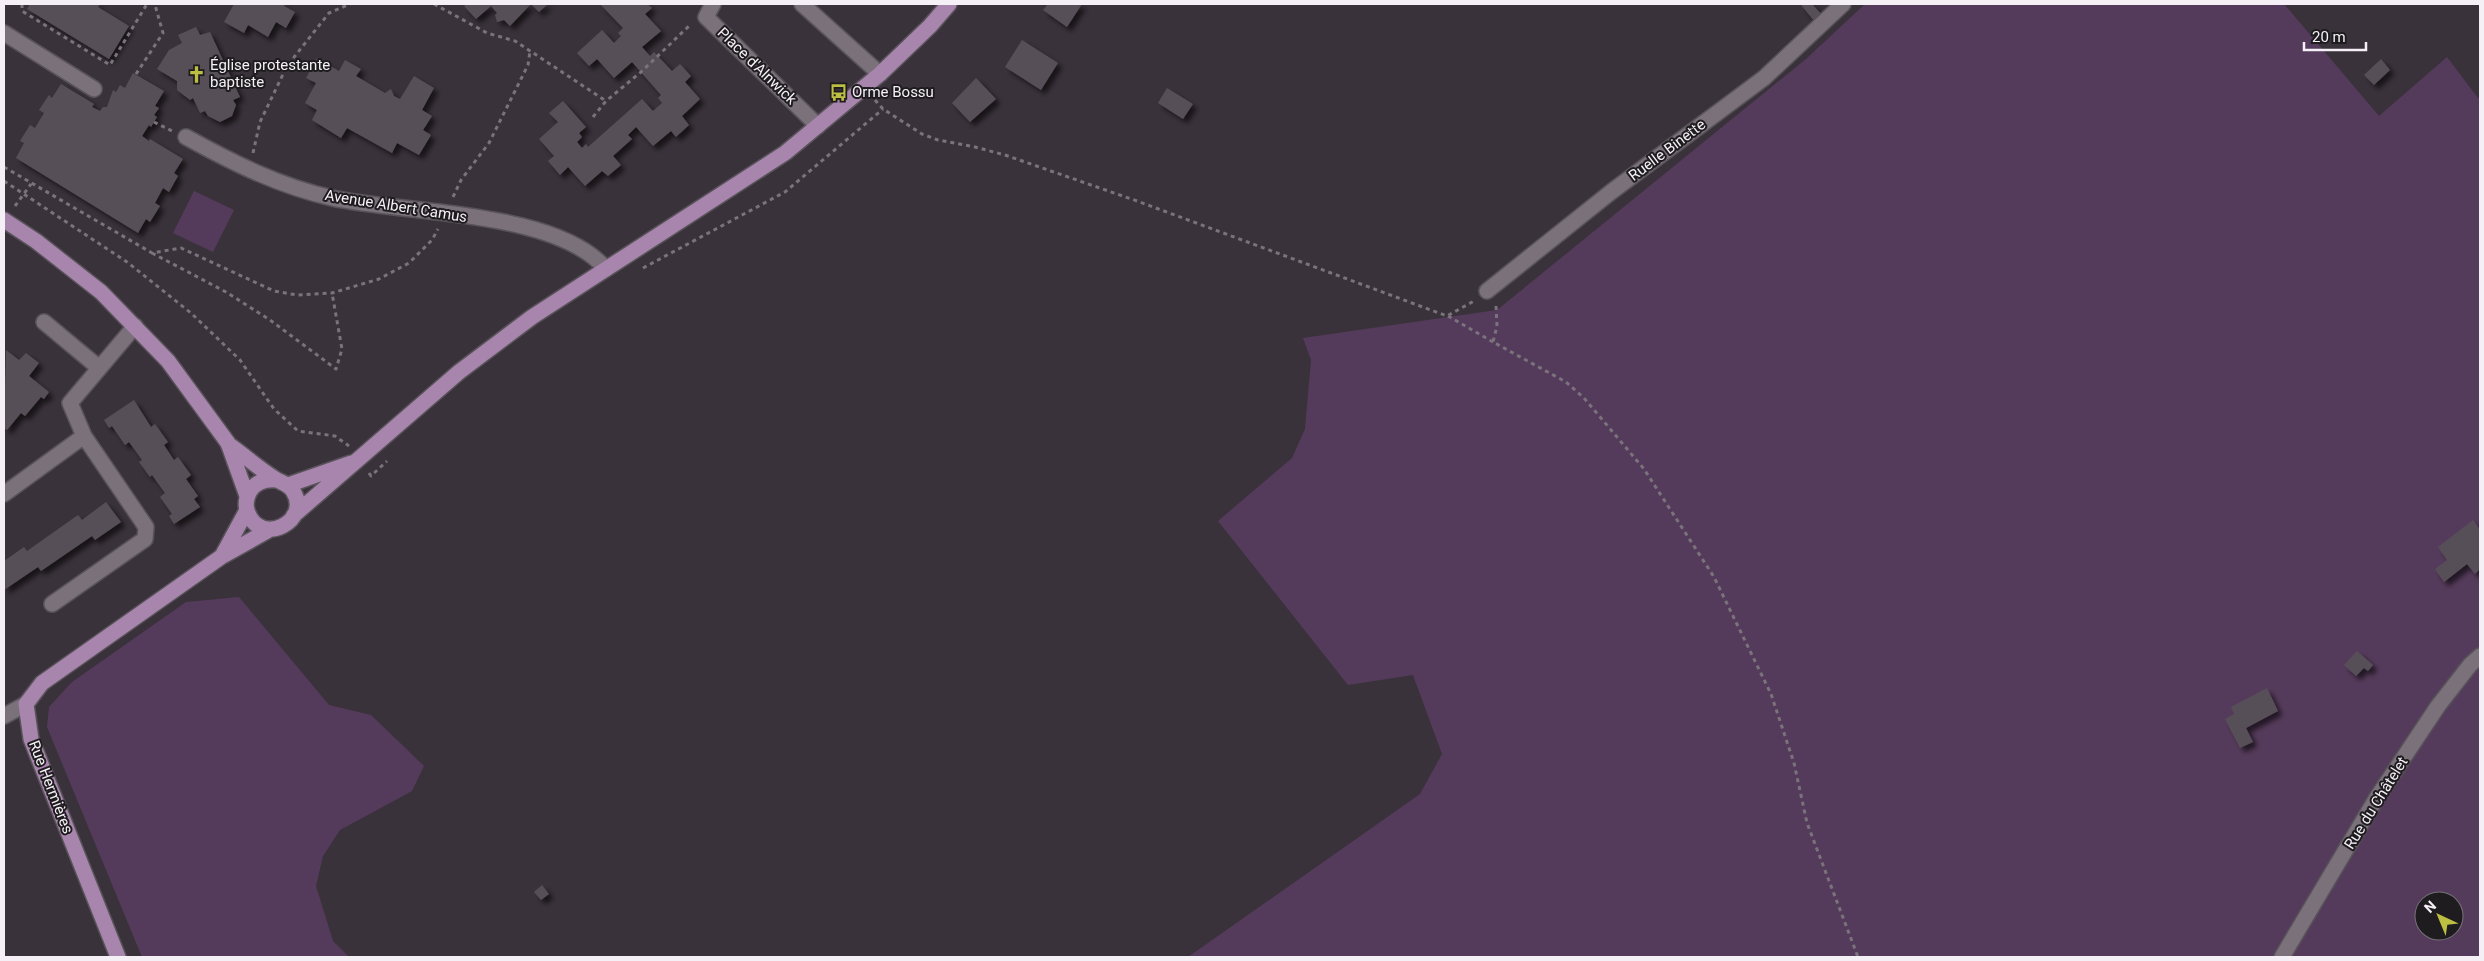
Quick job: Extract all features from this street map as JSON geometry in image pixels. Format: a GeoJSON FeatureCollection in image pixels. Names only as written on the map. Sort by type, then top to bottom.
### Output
{"type":"FeatureCollection","features":[{"type":"Feature","properties":{"kind":"main road"},"geometry":{"type":"LineString","coordinates":[[26,704],[42,683],[221,557],[269,530],[284,526],[294,515],[360,460],[459,372],[532,317],[754,174],[818,126],[880,74],[930,26],[949,4]]}},
{"type":"Feature","properties":{"kind":"main road"},"geometry":{"type":"LineString","coordinates":[[4,220],[36,241],[101,292],[135,326],[168,361],[228,443],[282,482],[296,499],[294,515]]}},
{"type":"Feature","properties":{"kind":"main road"},"geometry":{"type":"LineString","coordinates":[[228,443],[255,524],[269,530]]}},
{"type":"Feature","properties":{"kind":"main road"},"geometry":{"type":"LineString","coordinates":[[221,557],[256,484],[262,481],[282,482],[360,460]]}},
{"type":"Feature","properties":{"kind":"main road","name":"Rue Hermières"},"geometry":{"type":"LineString","coordinates":[[26,704],[31,739],[118,957]]}},
{"type":"Feature","properties":{"kind":"street"},"geometry":{"type":"LineString","coordinates":[[802,4],[880,74]]}},
{"type":"Feature","properties":{"kind":"street","name":"Ruelle Binette"},"geometry":{"type":"LineString","coordinates":[[1487,291],[1611,192],[1764,78],[1843,4]]}},
{"type":"Feature","properties":{"kind":"street","name":"Place d'Alnwick"},"geometry":{"type":"LineString","coordinates":[[709,10],[818,126]]}},
{"type":"Feature","properties":{"kind":"street"},"geometry":{"type":"LineString","coordinates":[[4,33],[94,89]]}},
{"type":"Feature","properties":{"kind":"street","name":"Avenue Albert Camus"},"geometry":{"type":"LineString","coordinates":[[186,138],[276,183],[333,198],[446,213],[528,228],[555,236],[580,246],[596,257],[606,269]]}},
{"type":"Feature","properties":{"kind":"street"},"geometry":{"type":"LineString","coordinates":[[44,322],[98,367]]}},
{"type":"Feature","properties":{"kind":"street"},"geometry":{"type":"LineString","coordinates":[[52,604],[145,540],[146,527],[84,436],[70,403],[98,367],[135,326]]}},
{"type":"Feature","properties":{"kind":"street"},"geometry":{"type":"LineString","coordinates":[[4,494],[84,436]]}},
{"type":"Feature","properties":{"kind":"street","name":"Rue du Châtelet"},"geometry":{"type":"LineString","coordinates":[[2282,957],[2376,799],[2438,706],[2470,665],[2480,656]]}},
{"type":"Feature","properties":{"kind":"street"},"geometry":{"type":"LineString","coordinates":[[4,716],[26,704]]}},
{"type":"Feature","properties":{"kind":"path"},"geometry":{"type":"LineString","coordinates":[[22,4],[22,11],[110,65],[147,4]]}},
{"type":"Feature","properties":{"kind":"path"},"geometry":{"type":"LineString","coordinates":[[136,74],[163,33],[155,4]]}},
{"type":"Feature","properties":{"kind":"path"},"geometry":{"type":"LineString","coordinates":[[250,171],[260,122],[287,66],[330,13],[350,4]]}},
{"type":"Feature","properties":{"kind":"path"},"geometry":{"type":"LineString","coordinates":[[434,4],[487,33],[515,41],[606,101]]}},
{"type":"Feature","properties":{"kind":"path"},"geometry":{"type":"LineString","coordinates":[[593,117],[606,101],[641,72],[694,21],[709,10]]}},
{"type":"Feature","properties":{"kind":"path"},"geometry":{"type":"LineString","coordinates":[[152,253],[182,248],[274,291],[297,295],[332,293],[379,279],[409,263],[432,240],[461,180],[489,143],[528,65],[530,51]]}},
{"type":"Feature","properties":{"kind":"path"},"geometry":{"type":"LineString","coordinates":[[638,271],[785,192],[883,109],[922,134],[938,140],[975,146],[1080,181],[1447,316],[1566,382],[1584,398],[1644,469],[1714,578],[1771,694],[1794,763],[1806,823],[1858,957]]}},
{"type":"Feature","properties":{"kind":"path"},"geometry":{"type":"LineString","coordinates":[[4,167],[152,253],[226,292],[270,320],[336,369],[342,349],[332,293]]}},
{"type":"Feature","properties":{"kind":"path"},"geometry":{"type":"LineString","coordinates":[[4,181],[128,262],[191,313],[240,360],[274,409],[298,431],[335,436],[348,444],[360,460]]}},
{"type":"Feature","properties":{"kind":"path"},"geometry":{"type":"LineString","coordinates":[[4,220],[31,184]]}},
{"type":"Feature","properties":{"kind":"path"},"geometry":{"type":"LineString","coordinates":[[1447,316],[1467,306],[1487,291],[1497,306],[1497,326],[1493,342]]}},
{"type":"Feature","properties":{"kind":"path"},"geometry":{"type":"LineString","coordinates":[[371,476],[392,456]]}},
{"type":"Feature","properties":{"kind":"shaded area"},"geometry":{"type":"Polygon","coordinates":[[[1865,4],[2284,4],[2379,116],[2447,57],[2478,98],[2480,97],[2480,957],[1188,957],[1420,794],[1442,754],[1413,675],[1348,685],[1218,521],[1292,458],[1305,429],[1311,360],[1303,338],[1497,310],[1806,59],[1865,4]]]}},
{"type":"Feature","properties":{"kind":"shaded area"},"geometry":{"type":"Polygon","coordinates":[[[194,191],[234,210],[213,252],[173,233],[194,191]]]}},
{"type":"Feature","properties":{"kind":"shaded area"},"geometry":{"type":"Polygon","coordinates":[[[239,597],[329,705],[371,715],[424,766],[412,791],[340,830],[323,856],[316,886],[333,941],[349,957],[142,957],[47,727],[49,707],[72,682],[186,602],[239,597]]]}},
{"type":"Feature","properties":{"kind":"building"},"geometry":{"type":"Polygon","coordinates":[[[30,4],[100,4],[98,7],[129,26],[109,59],[27,9],[30,4]]]}},
{"type":"Feature","properties":{"kind":"building"},"geometry":{"type":"Polygon","coordinates":[[[234,4],[286,4],[284,6],[295,12],[286,28],[276,22],[268,37],[248,25],[244,33],[224,22],[234,4]]]}},
{"type":"Feature","properties":{"kind":"building"},"geometry":{"type":"Polygon","coordinates":[[[467,4],[531,4],[510,26],[504,20],[497,22],[495,15],[497,13],[491,6],[476,19],[464,6],[467,4]]]}},
{"type":"Feature","properties":{"kind":"building"},"geometry":{"type":"Polygon","coordinates":[[[531,4],[548,4],[539,12],[531,4]]]}},
{"type":"Feature","properties":{"kind":"building"},"geometry":{"type":"Polygon","coordinates":[[[600,4],[647,4],[652,8],[645,14],[661,31],[642,47],[650,56],[654,52],[672,71],[680,64],[691,76],[685,82],[700,99],[682,116],[689,125],[676,137],[671,131],[653,146],[636,127],[628,135],[632,139],[613,156],[621,165],[608,176],[602,171],[585,186],[568,167],[560,175],[548,161],[554,156],[539,139],[558,122],[549,113],[563,101],[586,127],[579,133],[582,137],[577,142],[582,148],[586,144],[588,147],[642,99],[653,111],[662,103],[658,98],[661,95],[632,62],[614,78],[597,59],[589,66],[577,53],[602,30],[614,43],[621,36],[618,33],[623,28],[600,4]]]}},
{"type":"Feature","properties":{"kind":"building"},"geometry":{"type":"Polygon","coordinates":[[[1048,4],[1082,4],[1067,27],[1043,10],[1048,4]]]}},
{"type":"Feature","properties":{"kind":"building"},"geometry":{"type":"Polygon","coordinates":[[[1812,4],[1823,16],[1815,22],[1801,5],[1812,4]]]}},
{"type":"Feature","properties":{"kind":"building","name":"Église protestante baptiste"},"geometry":{"type":"Polygon","coordinates":[[[196,27],[200,35],[210,32],[240,97],[233,100],[236,105],[232,116],[220,122],[208,116],[205,111],[200,113],[193,98],[190,100],[177,90],[177,81],[157,69],[169,50],[182,43],[178,35],[196,27]]]}},
{"type":"Feature","properties":{"kind":"building"},"geometry":{"type":"Polygon","coordinates":[[[1022,40],[1058,63],[1041,90],[1005,67],[1022,40]]]}},
{"type":"Feature","properties":{"kind":"building"},"geometry":{"type":"Polygon","coordinates":[[[317,58],[339,71],[345,60],[361,69],[356,76],[385,93],[391,89],[394,96],[400,99],[414,76],[434,88],[422,110],[432,116],[423,130],[431,135],[419,155],[397,143],[392,153],[347,128],[341,138],[312,120],[317,110],[305,103],[316,83],[306,78],[317,58]]]}},
{"type":"Feature","properties":{"kind":"building"},"geometry":{"type":"Polygon","coordinates":[[[2381,59],[2390,70],[2374,85],[2364,75],[2381,59]]]}},
{"type":"Feature","properties":{"kind":"building"},"geometry":{"type":"Polygon","coordinates":[[[133,73],[164,91],[155,106],[159,108],[154,115],[157,117],[142,136],[183,159],[174,173],[178,176],[169,192],[163,188],[155,203],[160,206],[150,222],[146,219],[138,233],[16,158],[24,143],[20,141],[30,125],[35,128],[44,113],[39,110],[49,95],[52,98],[61,84],[94,104],[92,107],[100,111],[103,107],[107,107],[113,90],[116,92],[120,85],[125,88],[133,73]]]}},
{"type":"Feature","properties":{"kind":"building"},"geometry":{"type":"Polygon","coordinates":[[[976,78],[996,99],[970,122],[952,103],[976,78]]]}},
{"type":"Feature","properties":{"kind":"building"},"geometry":{"type":"Polygon","coordinates":[[[1167,88],[1193,104],[1183,119],[1158,103],[1167,88]]]}},
{"type":"Feature","properties":{"kind":"building"},"geometry":{"type":"Polygon","coordinates":[[[6,350],[19,360],[26,353],[39,363],[29,376],[49,392],[44,399],[41,397],[25,416],[21,413],[7,430],[4,428],[6,350]]]}},
{"type":"Feature","properties":{"kind":"building"},"geometry":{"type":"Polygon","coordinates":[[[134,400],[151,427],[155,424],[168,442],[164,445],[174,460],[178,457],[191,475],[186,479],[198,496],[194,499],[200,507],[174,524],[169,516],[172,514],[160,497],[165,493],[152,475],[150,477],[139,462],[142,460],[129,442],[125,445],[112,426],[109,428],[104,420],[134,400]]]}},
{"type":"Feature","properties":{"kind":"building"},"geometry":{"type":"Polygon","coordinates":[[[106,502],[121,522],[95,540],[92,536],[41,571],[38,567],[4,590],[4,561],[24,547],[27,551],[78,515],[82,520],[106,502]]]}},
{"type":"Feature","properties":{"kind":"building"},"geometry":{"type":"Polygon","coordinates":[[[2473,520],[2480,530],[2480,569],[2475,574],[2467,564],[2444,582],[2435,569],[2447,560],[2438,547],[2473,520]]]}},
{"type":"Feature","properties":{"kind":"building"},"geometry":{"type":"Polygon","coordinates":[[[2357,651],[2373,665],[2368,671],[2364,668],[2356,676],[2344,665],[2357,651]]]}},
{"type":"Feature","properties":{"kind":"building"},"geometry":{"type":"Polygon","coordinates":[[[2267,688],[2278,711],[2246,728],[2253,742],[2240,748],[2225,719],[2234,714],[2231,707],[2267,688]]]}},
{"type":"Feature","properties":{"kind":"building"},"geometry":{"type":"Polygon","coordinates":[[[542,885],[549,894],[541,900],[534,892],[542,885]]]}},
{"type":"Feature","properties":{"kind":"place","name":"Église protestante baptiste"},"geometry":{"type":"Point","coordinates":[196,74]}},
{"type":"Feature","properties":{"kind":"place","name":"Orme Bossu"},"geometry":{"type":"Point","coordinates":[838,92]}}]}
